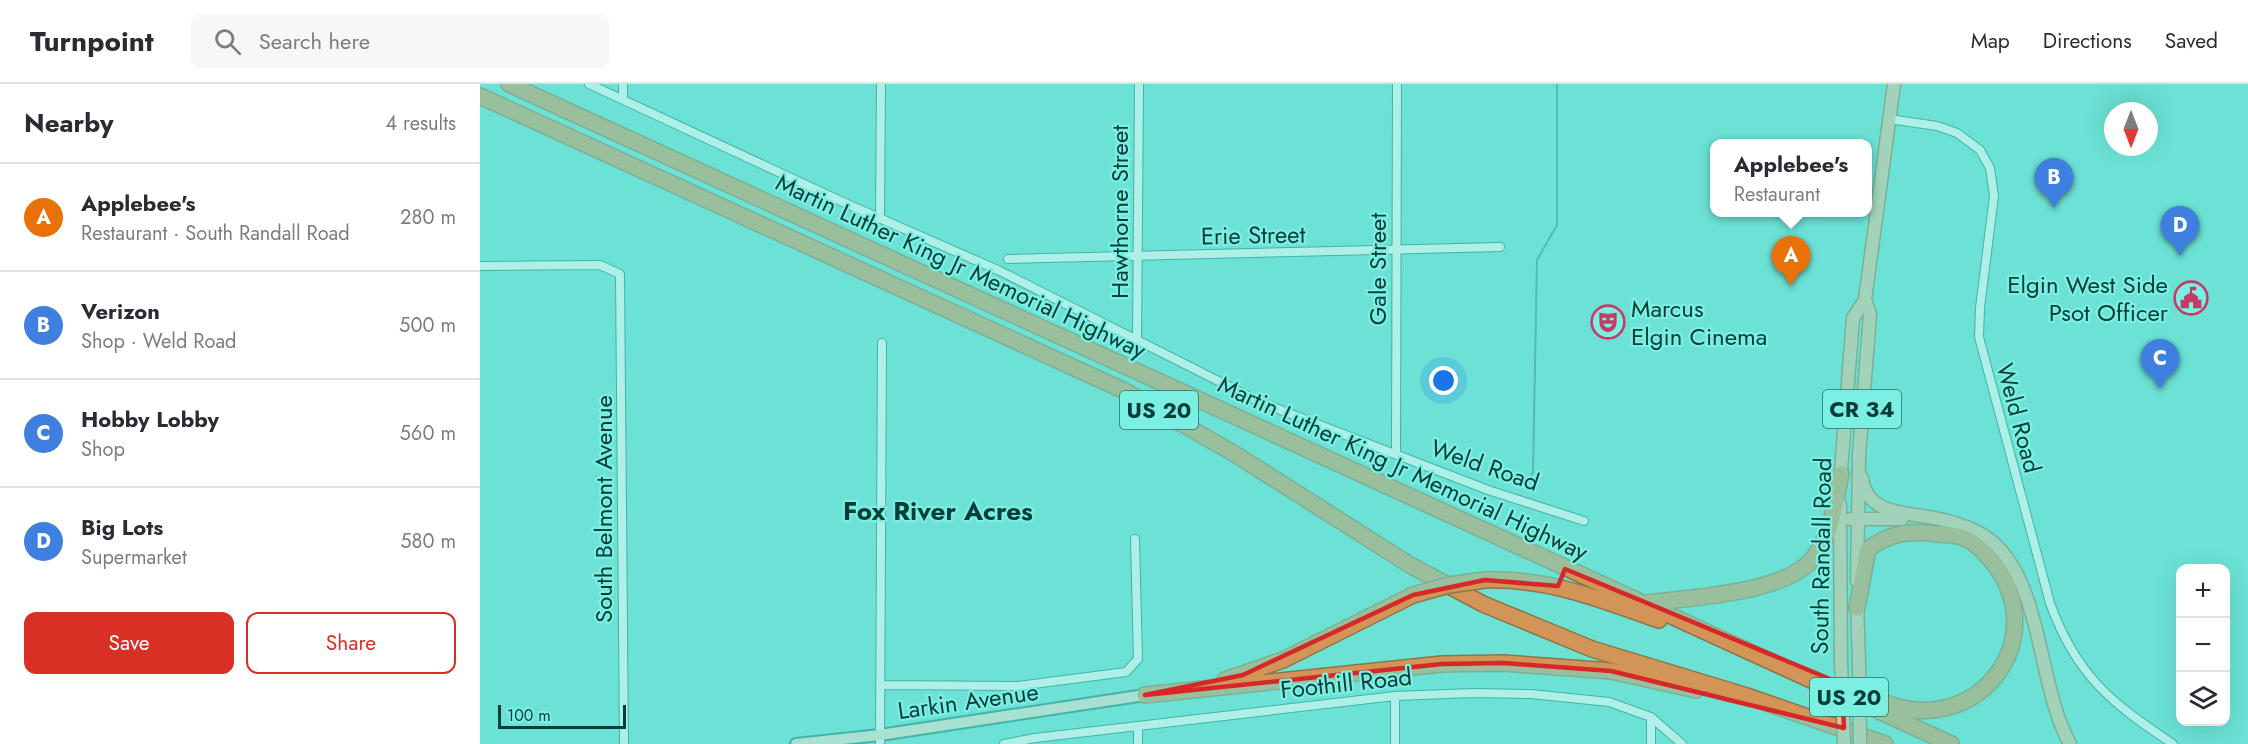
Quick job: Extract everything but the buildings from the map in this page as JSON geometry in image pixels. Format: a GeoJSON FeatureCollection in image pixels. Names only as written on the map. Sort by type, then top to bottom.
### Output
{"type":"FeatureCollection","features":[{"type":"Feature","properties":{"kind":"highway","name":"Martin Luther King Jr Memorial Highway"},"geometry":{"type":"LineString","coordinates":[[509,84],[1610,587],[1746,652],[1952,744]]}},
{"type":"Feature","properties":{"kind":"highway","name":"Martin Luther King Jr Memorial Highway"},"geometry":{"type":"LineString","coordinates":[[480,96],[1125,392],[1226,448],[1364,536],[1483,604],[1592,650],[1833,724],[1885,744]]}},
{"type":"Feature","properties":{"kind":"highway"},"geometry":{"type":"LineString","coordinates":[[1648,603],[1766,586],[1796,572],[1813,559],[1828,531],[1841,474]]}},
{"type":"Feature","properties":{"kind":"highway"},"geometry":{"type":"LineString","coordinates":[[1610,587],[1893,706],[1924,712],[1958,706],[1981,692],[2001,670],[2009,650],[2014,622],[2012,600],[2002,575],[1987,554],[1964,537],[1909,531],[1885,537],[1868,549],[1857,608]]}},
{"type":"Feature","properties":{"kind":"highway"},"geometry":{"type":"LineString","coordinates":[[1145,695],[1213,684],[1253,671],[1283,660],[1413,595],[1449,585],[1485,580],[1534,581],[1579,591],[1746,652]]}},
{"type":"Feature","properties":{"kind":"highway"},"geometry":{"type":"LineString","coordinates":[[1145,695],[1442,664],[1504,663],[1611,671],[1833,724]]}},
{"type":"Feature","properties":{"kind":"main road","name":"South Randall Road"},"geometry":{"type":"LineString","coordinates":[[1844,744],[1839,519],[1841,474],[1853,318],[1865,300],[1894,84]]}},
{"type":"Feature","properties":{"kind":"main road","name":"South Randall Road"},"geometry":{"type":"LineString","coordinates":[[1860,744],[1857,519],[1859,455],[1870,314],[1865,300]]}},
{"type":"Feature","properties":{"kind":"main road"},"geometry":{"type":"LineString","coordinates":[[1859,455],[1863,489],[1873,501],[1885,509],[1902,514],[1936,518],[1974,530],[1995,544],[2011,561],[2024,588],[2051,694],[2070,744]]}},
{"type":"Feature","properties":{"kind":"main road"},"geometry":{"type":"LineString","coordinates":[[1839,519],[1936,518]]}},
{"type":"Feature","properties":{"kind":"main road","name":"Larkin Avenue"},"geometry":{"type":"LineString","coordinates":[[796,744],[880,740],[1145,695]]}},
{"type":"Feature","properties":{"kind":"street","name":"Weld Road"},"geometry":{"type":"LineString","coordinates":[[589,84],[880,219],[1000,271],[1260,402],[1488,490],[1584,521]]}},
{"type":"Feature","properties":{"kind":"street"},"geometry":{"type":"LineString","coordinates":[[623,84],[623,99]]}},
{"type":"Feature","properties":{"kind":"street"},"geometry":{"type":"LineString","coordinates":[[880,219],[881,84]]}},
{"type":"Feature","properties":{"kind":"street","name":"Hawthorne Street"},"geometry":{"type":"LineString","coordinates":[[1137,341],[1139,84]]}},
{"type":"Feature","properties":{"kind":"street","name":"Gale Street"},"geometry":{"type":"LineString","coordinates":[[1396,454],[1397,84]]}},
{"type":"Feature","properties":{"kind":"street","name":"Weld Road"},"geometry":{"type":"LineString","coordinates":[[1889,119],[1937,126],[1957,133],[1980,150],[1990,168],[1994,196],[1980,308],[1979,337],[2047,594],[2064,639],[2090,678],[2126,712],[2173,744]]}},
{"type":"Feature","properties":{"kind":"street","name":"Erie Street"},"geometry":{"type":"LineString","coordinates":[[1008,259],[1500,247]]}},
{"type":"Feature","properties":{"kind":"street","name":"South Belmont Avenue"},"geometry":{"type":"LineString","coordinates":[[480,266],[600,265],[620,274],[624,744]]}},
{"type":"Feature","properties":{"kind":"street"},"geometry":{"type":"LineString","coordinates":[[880,740],[882,343]]}},
{"type":"Feature","properties":{"kind":"street"},"geometry":{"type":"LineString","coordinates":[[880,685],[1018,686],[1126,672],[1138,659],[1135,539]]}},
{"type":"Feature","properties":{"kind":"street","name":"Foothill Road"},"geometry":{"type":"LineString","coordinates":[[1004,744],[1395,696],[1474,693],[1566,697],[1609,702],[1652,717],[1682,744]]}},
{"type":"Feature","properties":{"kind":"street"},"geometry":{"type":"LineString","coordinates":[[1395,696],[1395,744]]}},
{"type":"Feature","properties":{"kind":"street"},"geometry":{"type":"LineString","coordinates":[[1651,744],[1652,717]]}},
{"type":"Feature","properties":{"kind":"street"},"geometry":{"type":"LineString","coordinates":[[1138,726],[1138,744]]}},
{"type":"Feature","properties":{"kind":"highlighted area"},"geometry":{"type":"Polygon","coordinates":[[[1565,569],[1842,684],[1844,728],[1611,671],[1504,663],[1442,664],[1145,695],[1243,675],[1413,595],[1485,580],[1558,586],[1565,569]]]}},
{"type":"Feature","properties":{"kind":"waterway"},"geometry":{"type":"LineString","coordinates":[[1526,486],[1533,472],[1537,260],[1557,225],[1557,84]]}},
{"type":"Feature","properties":{"kind":"place","name":"Verizon"},"geometry":{"type":"Point","coordinates":[2054,208]}},
{"type":"Feature","properties":{"kind":"place","name":"Big Lots"},"geometry":{"type":"Point","coordinates":[2180,256]}},
{"type":"Feature","properties":{"kind":"place","name":"Applebee's"},"geometry":{"type":"Point","coordinates":[1791,286]}},
{"type":"Feature","properties":{"kind":"place","name":"Elgin West Side Psot Officer"},"geometry":{"type":"Point","coordinates":[2191,298]}},
{"type":"Feature","properties":{"kind":"place","name":"Marcus Elgin Cinema"},"geometry":{"type":"Point","coordinates":[1608,322]}},
{"type":"Feature","properties":{"kind":"place","name":"Hobby Lobby"},"geometry":{"type":"Point","coordinates":[2160,389]}},
{"type":"Feature","properties":{"kind":"district","name":"Fox River Acres"},"geometry":{"type":"Point","coordinates":[938,511]}}]}
